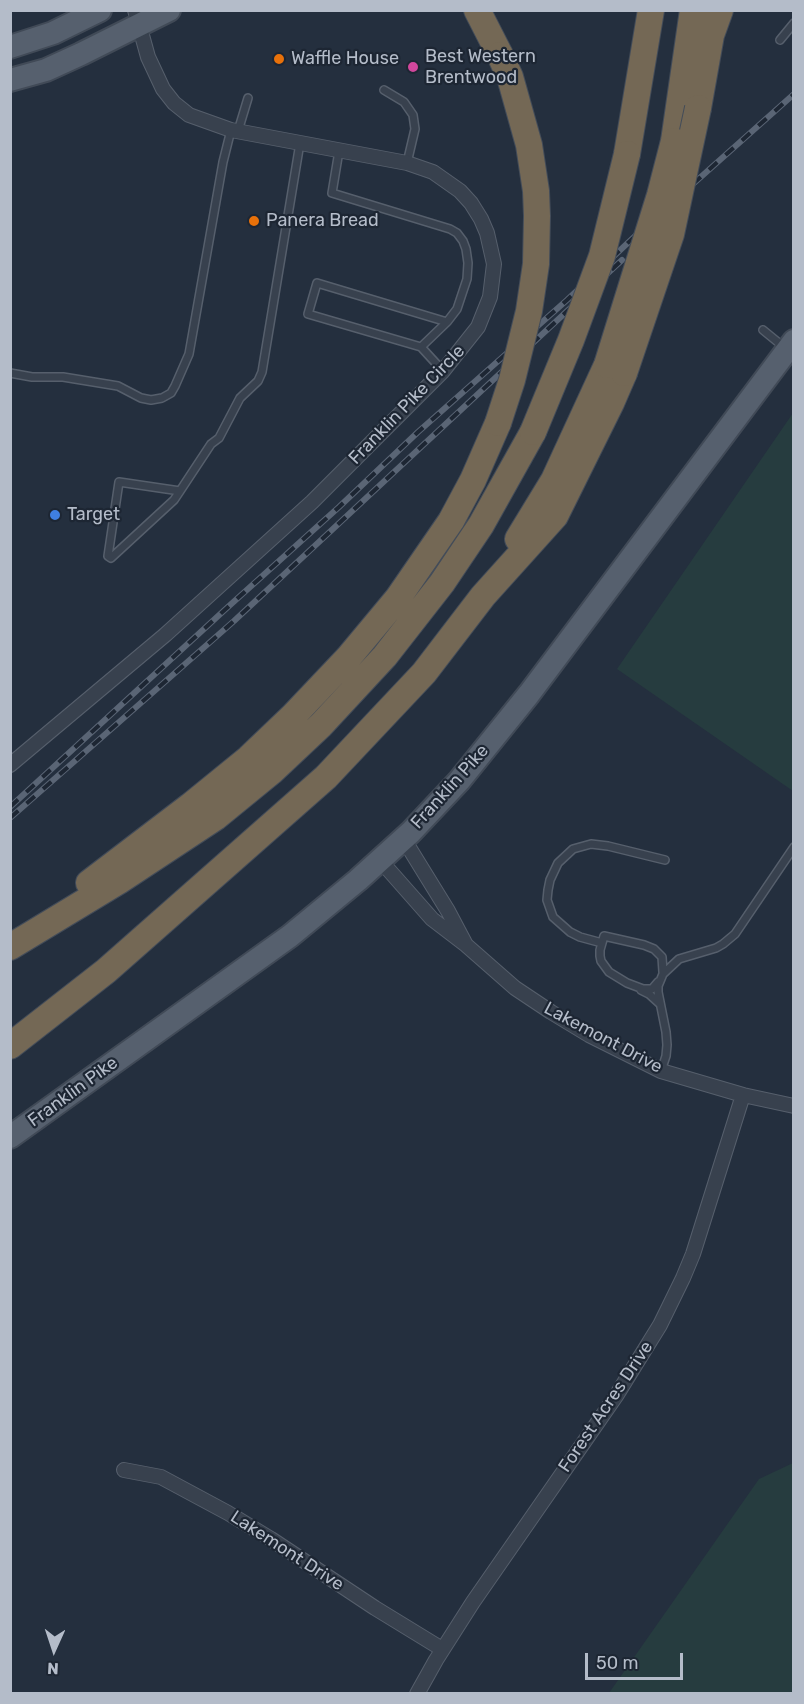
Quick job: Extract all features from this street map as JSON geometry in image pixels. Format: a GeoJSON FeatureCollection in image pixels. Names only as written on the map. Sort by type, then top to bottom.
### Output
{"type":"FeatureCollection","features":[{"type":"Feature","properties":{"kind":"highway"},"geometry":{"type":"LineString","coordinates":[[10,946],[217,785],[271,737],[325,684],[372,632],[432,550],[462,501],[483,459],[498,423],[529,311],[536,264],[537,216],[530,145],[510,78],[477,10]]}},
{"type":"Feature","properties":{"kind":"highway"},"geometry":{"type":"LineString","coordinates":[[10,946],[119,881],[216,817],[271,772],[321,725],[385,657],[442,583],[482,525],[533,432],[572,340],[602,256],[627,154],[651,10]]}},
{"type":"Feature","properties":{"kind":"highway"},"geometry":{"type":"LineString","coordinates":[[615,369],[674,141],[693,10]]}},
{"type":"Feature","properties":{"kind":"highway"},"geometry":{"type":"LineString","coordinates":[[10,1046],[106,971],[326,777],[424,673],[483,596],[554,480],[615,369],[671,234],[711,35],[720,10]]}},
{"type":"Feature","properties":{"kind":"main road"},"geometry":{"type":"LineString","coordinates":[[10,47],[53,33],[100,10]]}},
{"type":"Feature","properties":{"kind":"main road"},"geometry":{"type":"LineString","coordinates":[[10,81],[46,70],[137,18],[169,10]]}},
{"type":"Feature","properties":{"kind":"main road","name":"Franklin Pike"},"geometry":{"type":"LineString","coordinates":[[10,1137],[290,936],[403,838],[459,781],[514,713],[790,345]]}},
{"type":"Feature","properties":{"kind":"street","name":"Franklin Pike Circle"},"geometry":{"type":"LineString","coordinates":[[10,765],[165,635],[312,502],[443,371],[478,327],[485,313],[493,280],[494,264],[487,233],[481,219],[471,203],[448,181],[433,172],[407,163],[235,130],[189,115],[174,103],[163,89],[148,57],[137,18]]}},
{"type":"Feature","properties":{"kind":"street","name":"Lakemont Drive"},"geometry":{"type":"LineString","coordinates":[[403,838],[466,945]]}},
{"type":"Feature","properties":{"kind":"street","name":"Lakemont Drive"},"geometry":{"type":"LineString","coordinates":[[380,860],[432,919],[515,988],[589,1035],[662,1071],[743,1095],[794,1106]]}},
{"type":"Feature","properties":{"kind":"street","name":"Forest Acres Drive"},"geometry":{"type":"LineString","coordinates":[[417,1694],[442,1649],[622,1387],[660,1325],[693,1254],[743,1095]]}},
{"type":"Feature","properties":{"kind":"street","name":"Lakemont Drive"},"geometry":{"type":"LineString","coordinates":[[124,1470],[161,1477],[228,1513],[442,1649]]}},
{"type":"Feature","properties":{"kind":"lane"},"geometry":{"type":"LineString","coordinates":[[780,40],[794,23]]}},
{"type":"Feature","properties":{"kind":"lane"},"geometry":{"type":"LineString","coordinates":[[384,90],[404,102],[413,115],[415,129],[407,163]]}},
{"type":"Feature","properties":{"kind":"lane"},"geometry":{"type":"LineString","coordinates":[[10,373],[32,377],[63,376],[117,386],[141,398],[151,400],[171,393],[189,354],[223,162],[248,98]]}},
{"type":"Feature","properties":{"kind":"lane"},"geometry":{"type":"LineString","coordinates":[[180,491],[119,482],[108,556],[111,558],[174,500],[212,444],[219,438],[240,399],[258,381],[262,372],[300,144]]}},
{"type":"Feature","properties":{"kind":"lane"},"geometry":{"type":"LineString","coordinates":[[339,151],[332,193],[450,229],[457,233],[463,241],[468,263],[467,279],[457,309],[421,347]]}},
{"type":"Feature","properties":{"kind":"lane"},"geometry":{"type":"LineString","coordinates":[[443,371],[421,347],[308,314],[317,282],[447,322]]}},
{"type":"Feature","properties":{"kind":"lane"},"geometry":{"type":"LineString","coordinates":[[764,330],[790,345]]}},
{"type":"Feature","properties":{"kind":"lane"},"geometry":{"type":"LineString","coordinates":[[602,943],[570,932],[553,917],[547,900],[548,890],[558,863],[573,849],[591,844],[665,860]]}},
{"type":"Feature","properties":{"kind":"lane"},"geometry":{"type":"LineString","coordinates":[[636,987],[652,989],[679,959],[716,948],[735,934],[794,847]]}},
{"type":"Feature","properties":{"kind":"lane"},"geometry":{"type":"LineString","coordinates":[[660,1004],[649,994],[617,978],[604,967],[600,956],[604,936],[644,945],[654,949],[662,957],[664,963],[658,992],[667,1045],[662,1071]]}},
{"type":"Feature","properties":{"kind":"green space"},"geometry":{"type":"Polygon","coordinates":[[[793,413],[793,791],[617,669],[793,413]]]}},
{"type":"Feature","properties":{"kind":"green space"},"geometry":{"type":"Polygon","coordinates":[[[793,1463],[793,1693],[609,1693],[759,1479],[793,1463]]]}},
{"type":"Feature","properties":{"kind":"railway"},"geometry":{"type":"LineString","coordinates":[[10,807],[418,432],[794,94]]}},
{"type":"Feature","properties":{"kind":"railway"},"geometry":{"type":"LineString","coordinates":[[10,818],[234,621],[622,260]]}},
{"type":"Feature","properties":{"kind":"place","name":"Waffle House"},"geometry":{"type":"Point","coordinates":[279,59]}},
{"type":"Feature","properties":{"kind":"place","name":"Best Western Brentwood"},"geometry":{"type":"Point","coordinates":[413,67]}},
{"type":"Feature","properties":{"kind":"place","name":"Panera Bread"},"geometry":{"type":"Point","coordinates":[254,221]}},
{"type":"Feature","properties":{"kind":"place","name":"Target"},"geometry":{"type":"Point","coordinates":[55,515]}}]}
